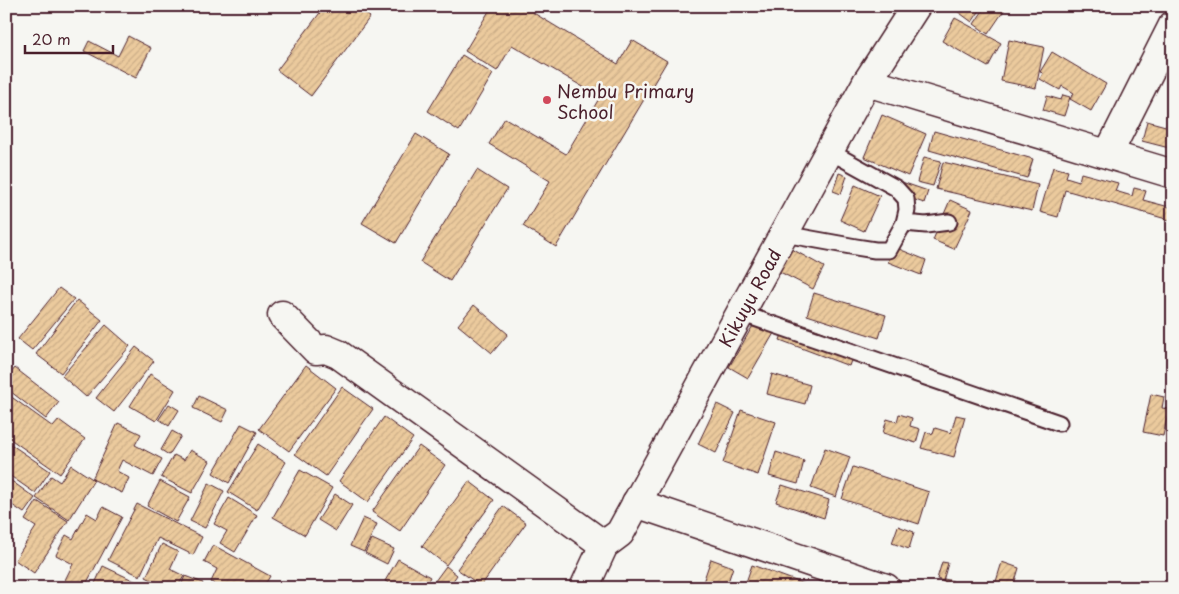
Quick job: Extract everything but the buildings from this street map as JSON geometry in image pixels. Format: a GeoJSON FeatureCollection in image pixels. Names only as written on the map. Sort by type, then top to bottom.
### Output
{"type":"FeatureCollection","features":[{"type":"Feature","properties":{"kind":"street","name":"Kikuyu Road"},"geometry":{"type":"LineString","coordinates":[[584,588],[604,545],[620,533],[867,82],[916,6]]}},
{"type":"Feature","properties":{"kind":"street"},"geometry":{"type":"LineString","coordinates":[[1108,154],[1173,24]]}},
{"type":"Feature","properties":{"kind":"street"},"geometry":{"type":"LineString","coordinates":[[867,82],[1173,174]]}},
{"type":"Feature","properties":{"kind":"street"},"geometry":{"type":"LineString","coordinates":[[282,315],[316,350],[326,349],[338,354],[604,545]]}},
{"type":"Feature","properties":{"kind":"street"},"geometry":{"type":"LineString","coordinates":[[636,503],[886,588]]}},
{"type":"Feature","properties":{"kind":"lane"},"geometry":{"type":"LineString","coordinates":[[784,234],[883,251],[889,250],[904,223],[907,210],[906,199],[896,188],[829,151]]}},
{"type":"Feature","properties":{"kind":"lane"},"geometry":{"type":"LineString","coordinates":[[904,223],[926,225],[949,222]]}},
{"type":"Feature","properties":{"kind":"lane"},"geometry":{"type":"LineString","coordinates":[[740,313],[1059,423]]}},
{"type":"Feature","properties":{"kind":"place","name":"Nembu Primary School"},"geometry":{"type":"Point","coordinates":[547,100]}}]}
